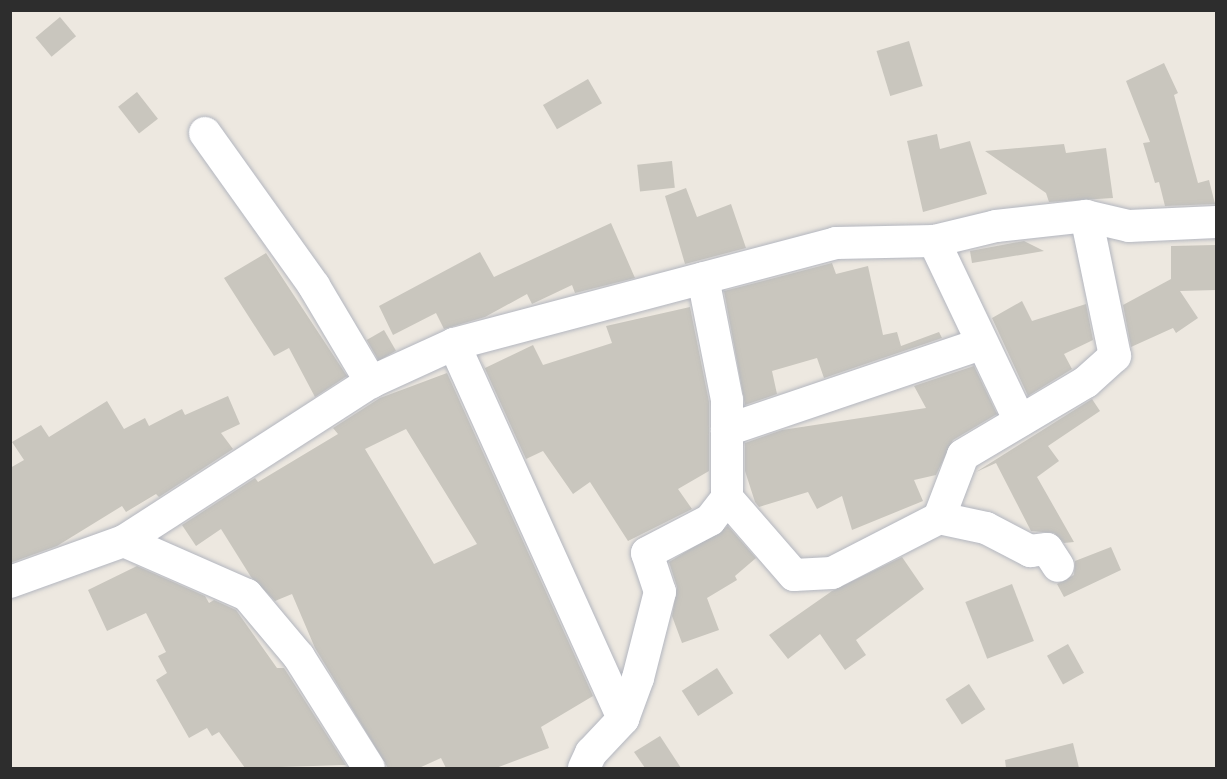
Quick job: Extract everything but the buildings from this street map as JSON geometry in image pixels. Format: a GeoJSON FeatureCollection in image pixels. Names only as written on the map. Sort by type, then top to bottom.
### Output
{"type":"FeatureCollection","features":[{"type":"Feature","properties":{"kind":"street"},"geometry":{"type":"LineString","coordinates":[[205,133],[314,286],[371,382]]}},
{"type":"Feature","properties":{"kind":"street"},"geometry":{"type":"LineString","coordinates":[[939,518],[963,455],[1086,382],[1114,356],[1086,216]]}},
{"type":"Feature","properties":{"kind":"street"},"geometry":{"type":"LineString","coordinates":[[10,582],[124,541],[371,382],[454,344],[836,243],[934,241],[996,226],[1086,216],[1129,226],[1216,222]]}},
{"type":"Feature","properties":{"kind":"street"},"geometry":{"type":"LineString","coordinates":[[934,241],[981,344],[1020,421]]}},
{"type":"Feature","properties":{"kind":"street"},"geometry":{"type":"LineString","coordinates":[[703,278],[727,400],[728,498],[794,575],[832,573],[939,518],[986,528],[1030,551],[1047,549],[1058,566]]}},
{"type":"Feature","properties":{"kind":"street"},"geometry":{"type":"LineString","coordinates":[[454,344],[623,718]]}},
{"type":"Feature","properties":{"kind":"street"},"geometry":{"type":"LineString","coordinates":[[727,430],[981,344]]}},
{"type":"Feature","properties":{"kind":"street"},"geometry":{"type":"LineString","coordinates":[[585,768],[591,753],[623,718],[660,592],[647,553],[710,520],[728,498]]}},
{"type":"Feature","properties":{"kind":"street"},"geometry":{"type":"LineString","coordinates":[[124,541],[247,595],[299,657],[369,768]]}}]}
